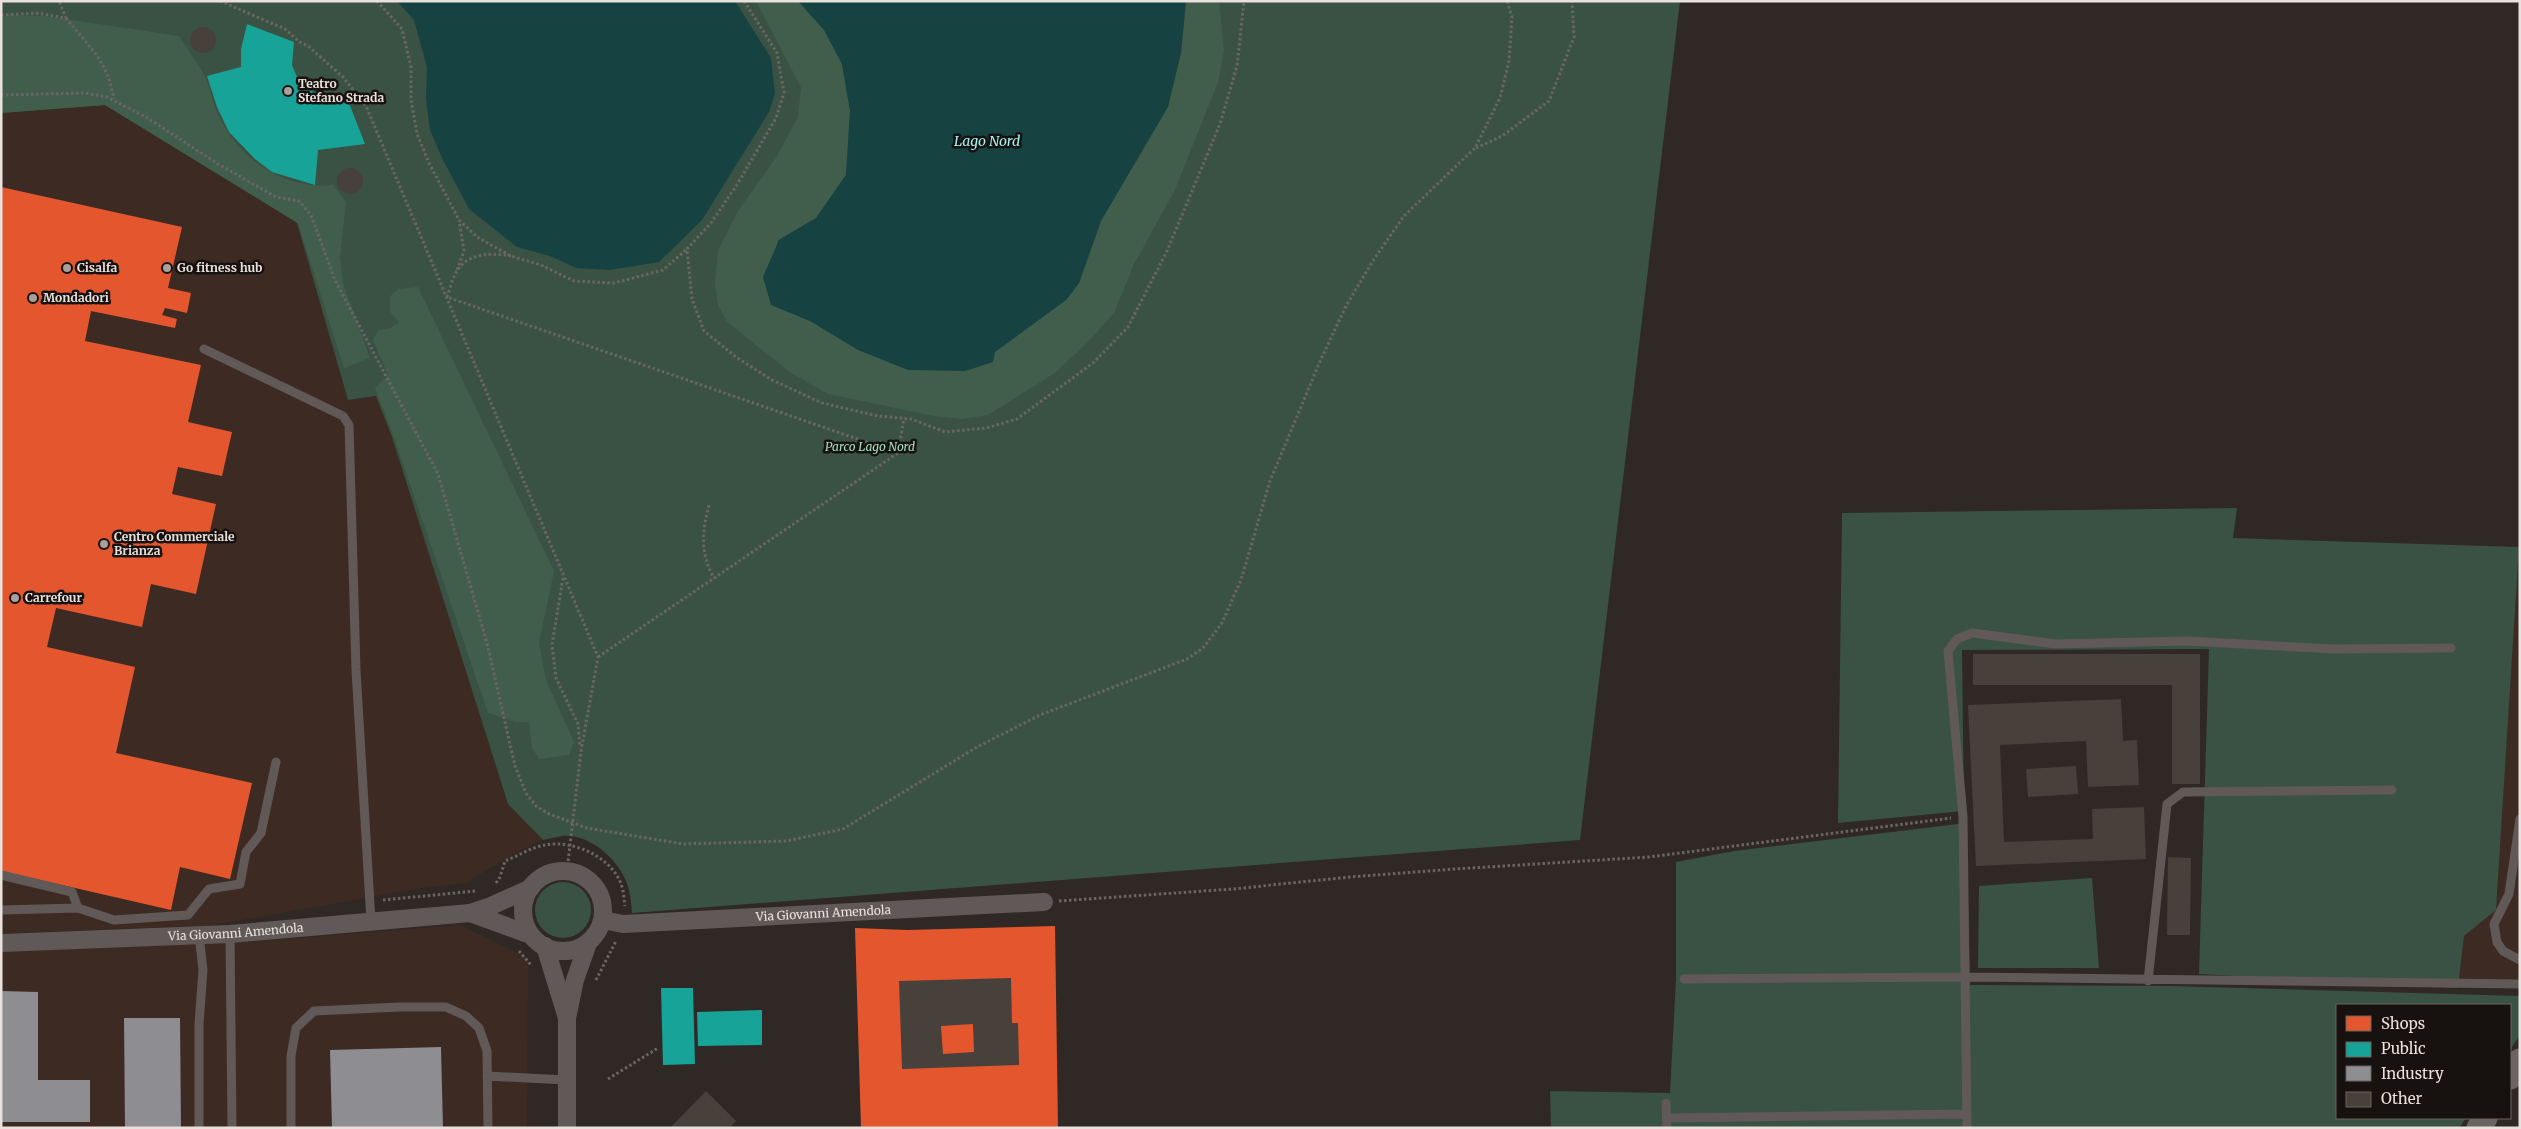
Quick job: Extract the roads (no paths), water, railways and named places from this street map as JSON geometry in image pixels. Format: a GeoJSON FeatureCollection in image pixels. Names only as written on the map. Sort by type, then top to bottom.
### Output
{"type":"FeatureCollection","features":[{"type":"Feature","properties":{"kind":"main road"},"geometry":{"type":"LineString","coordinates":[[2511,1075],[2520,1061]]}},
{"type":"Feature","properties":{"kind":"street"},"geometry":{"type":"LineString","coordinates":[[567,871],[584,877],[596,888],[604,908],[603,920],[597,933],[588,943],[575,950],[561,951],[545,946],[531,935],[523,912],[525,900],[531,888],[549,874],[567,871]]}},
{"type":"Feature","properties":{"kind":"street","name":"Via Giovanni Amendola"},"geometry":{"type":"LineString","coordinates":[[1,943],[230,934],[477,911],[531,888]]}},
{"type":"Feature","properties":{"kind":"street","name":"Via Giovanni Amendola"},"geometry":{"type":"LineString","coordinates":[[603,920],[623,924],[1044,902]]}},
{"type":"Feature","properties":{"kind":"street","name":"Via Giovanni Amendola"},"geometry":{"type":"LineString","coordinates":[[477,911],[531,935]]}},
{"type":"Feature","properties":{"kind":"street"},"geometry":{"type":"LineString","coordinates":[[567,1128],[567,1018],[575,980],[588,943]]}},
{"type":"Feature","properties":{"kind":"street"},"geometry":{"type":"LineString","coordinates":[[545,946],[567,1018]]}},
{"type":"Feature","properties":{"kind":"lane"},"geometry":{"type":"LineString","coordinates":[[204,349],[343,416],[349,425],[356,670],[371,921]]}},
{"type":"Feature","properties":{"kind":"lane"},"geometry":{"type":"LineString","coordinates":[[1967,1128],[1963,817],[1948,651],[1957,639],[1972,632],[2056,644],[2187,641],[2334,649],[2450,648]]}},
{"type":"Feature","properties":{"kind":"lane"},"geometry":{"type":"LineString","coordinates":[[1,910],[78,908],[114,920],[188,915],[209,889],[240,884],[246,852],[261,833],[276,762]]}},
{"type":"Feature","properties":{"kind":"lane"},"geometry":{"type":"LineString","coordinates":[[2148,981],[2167,804],[2183,792],[2392,790]]}},
{"type":"Feature","properties":{"kind":"lane"},"geometry":{"type":"LineString","coordinates":[[2520,819],[2509,894],[2494,924],[2497,942],[2503,951],[2520,960]]}},
{"type":"Feature","properties":{"kind":"lane"},"geometry":{"type":"LineString","coordinates":[[1,875],[72,892],[78,908]]}},
{"type":"Feature","properties":{"kind":"lane"},"geometry":{"type":"LineString","coordinates":[[230,934],[232,1128]]}},
{"type":"Feature","properties":{"kind":"lane"},"geometry":{"type":"LineString","coordinates":[[199,936],[203,970],[199,1024],[199,1128]]}},
{"type":"Feature","properties":{"kind":"lane"},"geometry":{"type":"LineString","coordinates":[[1684,979],[1966,977],[2148,981],[2520,984]]}},
{"type":"Feature","properties":{"kind":"lane"},"geometry":{"type":"LineString","coordinates":[[291,1128],[292,1047],[296,1028],[314,1011],[400,1006],[446,1007],[466,1016],[479,1028],[487,1051],[488,1128]]}},
{"type":"Feature","properties":{"kind":"lane"},"geometry":{"type":"LineString","coordinates":[[487,1076],[566,1080]]}},
{"type":"Feature","properties":{"kind":"lane"},"geometry":{"type":"LineString","coordinates":[[1666,1103],[1667,1128]]}},
{"type":"Feature","properties":{"kind":"lane"},"geometry":{"type":"LineString","coordinates":[[1667,1118],[1967,1114]]}},
{"type":"Feature","properties":{"kind":"water"},"geometry":{"type":"Polygon","coordinates":[[[397,1],[735,1],[771,58],[775,94],[769,112],[702,220],[659,262],[610,270],[576,268],[550,256],[517,247],[469,209],[442,158],[430,130],[426,99],[427,67],[414,20],[397,1]]]}},
{"type":"Feature","properties":{"kind":"water","name":"Lago Nord"},"geometry":{"type":"Polygon","coordinates":[[[798,1],[1186,1],[1181,53],[1168,107],[1101,221],[1079,283],[1066,300],[995,352],[993,362],[965,371],[908,370],[858,350],[810,321],[771,305],[763,277],[779,240],[816,218],[846,175],[850,111],[842,64],[824,30],[798,1]]]}},
{"type":"Feature","properties":{"kind":"place","name":"Teatro Stefano Strada"},"geometry":{"type":"Point","coordinates":[288,91]}},
{"type":"Feature","properties":{"kind":"place","name":"Cisalfa"},"geometry":{"type":"Point","coordinates":[67,268]}},
{"type":"Feature","properties":{"kind":"place","name":"Go fitness hub"},"geometry":{"type":"Point","coordinates":[167,268]}},
{"type":"Feature","properties":{"kind":"place","name":"Mondadori"},"geometry":{"type":"Point","coordinates":[33,298]}},
{"type":"Feature","properties":{"kind":"place","name":"Centro Commerciale Brianza"},"geometry":{"type":"Point","coordinates":[104,544]}},
{"type":"Feature","properties":{"kind":"place","name":"Carrefour"},"geometry":{"type":"Point","coordinates":[15,598]}},
{"type":"Feature","properties":{"kind":"park label","name":"Parco Lago Nord"},"geometry":{"type":"Point","coordinates":[870,447]}}]}
